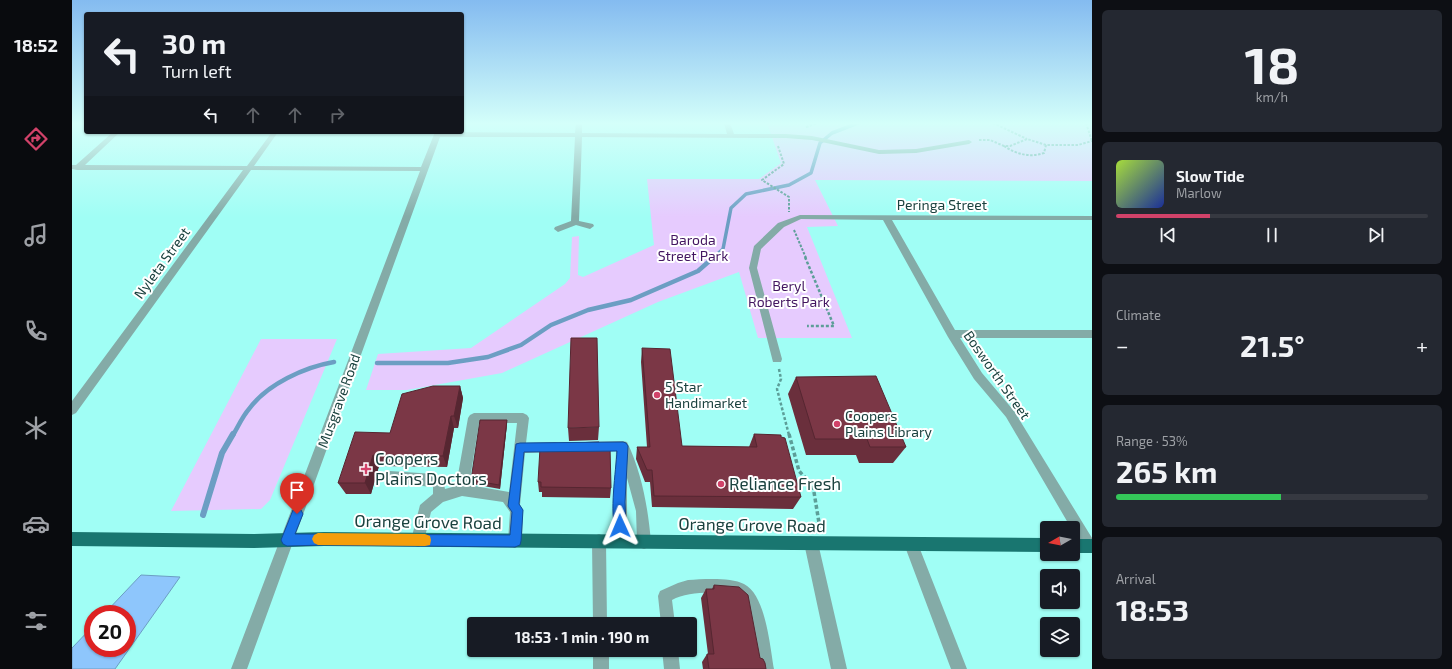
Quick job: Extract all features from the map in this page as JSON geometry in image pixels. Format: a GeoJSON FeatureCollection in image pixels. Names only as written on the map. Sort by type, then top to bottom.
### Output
{"type":"FeatureCollection","features":[{"type":"Feature","properties":{"kind":"main road","name":"Orange Grove Road"},"geometry":{"type":"LineString","coordinates":[[72,538],[1040,545]]}},
{"type":"Feature","properties":{"kind":"main road"},"geometry":{"type":"LineString","coordinates":[[1080,546],[1091,546]]}},
{"type":"Feature","properties":{"kind":"street"},"geometry":{"type":"LineString","coordinates":[[72,173],[75,167],[90,154]]}},
{"type":"Feature","properties":{"kind":"street","name":"Nyleta Street"},"geometry":{"type":"LineString","coordinates":[[72,410],[259,154]]}},
{"type":"Feature","properties":{"kind":"street","name":"Musgrave Road"},"geometry":{"type":"LineString","coordinates":[[239,669],[429,154]]}},
{"type":"Feature","properties":{"kind":"street"},"geometry":{"type":"LineString","coordinates":[[575,222],[577,154]]}},
{"type":"Feature","properties":{"kind":"street"},"geometry":{"type":"LineString","coordinates":[[75,167],[424,169]]}},
{"type":"Feature","properties":{"kind":"street","name":"Peringa Street"},"geometry":{"type":"LineString","coordinates":[[793,221],[800,218],[886,217],[1092,218]]}},
{"type":"Feature","properties":{"kind":"street","name":"Bosworth Street"},"geometry":{"type":"LineString","coordinates":[[886,217],[952,334],[978,376],[1010,414],[1091,546]]}},
{"type":"Feature","properties":{"kind":"street"},"geometry":{"type":"LineString","coordinates":[[778,359],[753,268],[757,248],[781,226],[793,221]]}},
{"type":"Feature","properties":{"kind":"street"},"geometry":{"type":"LineString","coordinates":[[558,229],[575,222],[590,226]]}},
{"type":"Feature","properties":{"kind":"street"},"geometry":{"type":"LineString","coordinates":[[952,334],[1092,334]]}},
{"type":"Feature","properties":{"kind":"street"},"geometry":{"type":"LineString","coordinates":[[462,490],[474,418],[522,418],[514,506]]}},
{"type":"Feature","properties":{"kind":"street"},"geometry":{"type":"LineString","coordinates":[[520,448],[623,446]]}},
{"type":"Feature","properties":{"kind":"street"},"geometry":{"type":"LineString","coordinates":[[620,541],[620,502],[623,446]]}},
{"type":"Feature","properties":{"kind":"street"},"geometry":{"type":"LineString","coordinates":[[623,446],[629,462],[642,511],[644,542]]}},
{"type":"Feature","properties":{"kind":"street"},"geometry":{"type":"LineString","coordinates":[[390,477],[434,480],[439,484],[440,497]]}},
{"type":"Feature","properties":{"kind":"street"},"geometry":{"type":"LineString","coordinates":[[418,540],[425,509],[440,497],[462,490],[506,497],[518,510],[515,541]]}},
{"type":"Feature","properties":{"kind":"street"},"geometry":{"type":"LineString","coordinates":[[599,541],[600,617]]}},
{"type":"Feature","properties":{"kind":"street"},"geometry":{"type":"LineString","coordinates":[[817,543],[839,669]]}},
{"type":"Feature","properties":{"kind":"street"},"geometry":{"type":"LineString","coordinates":[[911,544],[959,669]]}},
{"type":"Feature","properties":{"kind":"street"},"geometry":{"type":"LineString","coordinates":[[667,617],[665,596],[684,587],[740,588],[748,594],[755,609],[766,669]]}},
{"type":"Feature","properties":{"kind":"street"},"geometry":{"type":"LineString","coordinates":[[601,657],[601,669]]}},
{"type":"Feature","properties":{"kind":"street"},"geometry":{"type":"LineString","coordinates":[[671,657],[672,669]]}},
{"type":"Feature","properties":{"kind":"path"},"geometry":{"type":"LineString","coordinates":[[781,154],[784,164],[762,180],[788,197],[794,233],[834,326],[807,326]]}},
{"type":"Feature","properties":{"kind":"path"},"geometry":{"type":"LineString","coordinates":[[1021,154],[1036,157],[1042,154]]}},
{"type":"Feature","properties":{"kind":"path"},"geometry":{"type":"LineString","coordinates":[[778,359],[781,379],[777,389],[799,471],[813,486],[817,543]]}},
{"type":"Feature","properties":{"kind":"green space"},"geometry":{"type":"Polygon","coordinates":[[[778,154],[1092,154],[1092,181],[815,180],[838,226],[807,227],[852,338],[758,338],[739,272],[658,302],[502,373],[407,390],[366,390],[378,354],[471,348],[565,284],[570,278],[572,237],[579,236],[578,275],[583,277],[654,245],[647,179],[759,179],[781,163],[778,154]]]}},
{"type":"Feature","properties":{"kind":"green space"},"geometry":{"type":"Polygon","coordinates":[[[261,339],[337,339],[270,500],[261,509],[171,511],[261,339]]]}},
{"type":"Feature","properties":{"kind":"water"},"geometry":{"type":"Polygon","coordinates":[[[141,575],[180,577],[136,639],[136,605],[113,605],[141,575]]]}},
{"type":"Feature","properties":{"kind":"water"},"geometry":{"type":"Polygon","coordinates":[[[84,635],[84,657],[123,657],[115,669],[72,669],[72,648],[84,635]]]}},
{"type":"Feature","properties":{"kind":"building"},"geometry":{"type":"Polygon","coordinates":[[[571,338],[597,338],[599,427],[568,428],[571,338]]]}},
{"type":"Feature","properties":{"kind":"building"},"geometry":{"type":"Polygon","coordinates":[[[642,348],[670,349],[682,446],[757,447],[754,434],[781,435],[781,437],[785,438],[801,497],[654,496],[652,470],[647,470],[637,447],[650,447],[642,348]]]}},
{"type":"Feature","properties":{"kind":"building"},"geometry":{"type":"Polygon","coordinates":[[[876,376],[906,447],[870,447],[867,439],[815,439],[796,377],[876,376]]]}},
{"type":"Feature","properties":{"kind":"building"},"geometry":{"type":"Polygon","coordinates":[[[433,386],[460,386],[454,416],[451,416],[443,456],[373,455],[365,483],[338,483],[355,432],[390,433],[402,394],[433,386]]]}},
{"type":"Feature","properties":{"kind":"building"},"geometry":{"type":"Polygon","coordinates":[[[480,420],[507,420],[499,485],[471,480],[480,420]]]}},
{"type":"Feature","properties":{"kind":"building"},"geometry":{"type":"Polygon","coordinates":[[[599,442],[599,447],[610,447],[611,488],[541,487],[541,482],[538,482],[540,448],[543,449],[544,444],[599,442]]]}},
{"type":"Feature","properties":{"kind":"building"},"geometry":{"type":"Polygon","coordinates":[[[714,585],[739,587],[748,595],[760,658],[763,659],[766,669],[709,669],[707,654],[714,654],[706,589],[714,589],[714,585]]]}},
{"type":"Feature","properties":{"kind":"waterway"},"geometry":{"type":"LineString","coordinates":[[713,258],[723,249],[731,208],[746,194],[789,185],[811,173],[817,154]]}},
{"type":"Feature","properties":{"kind":"waterway"},"geometry":{"type":"LineString","coordinates":[[377,363],[448,363],[488,357],[521,345],[551,325],[588,310],[631,300],[698,271],[714,257]]}},
{"type":"Feature","properties":{"kind":"waterway"},"geometry":{"type":"LineString","coordinates":[[233,435],[242,419],[257,400],[276,384],[299,372],[334,362]]}},
{"type":"Feature","properties":{"kind":"waterway"},"geometry":{"type":"LineString","coordinates":[[203,515],[222,453],[233,434]]}},
{"type":"Feature","properties":{"kind":"slow traffic"},"geometry":{"type":"LineString","coordinates":[[318,539],[425,540]]}},
{"type":"Feature","properties":{"kind":"place","name":"5 Star Handimarket"},"geometry":{"type":"Point","coordinates":[657,395]}},
{"type":"Feature","properties":{"kind":"place","name":"Coopers Plains Library"},"geometry":{"type":"Point","coordinates":[837,424]}},
{"type":"Feature","properties":{"kind":"place","name":"Coopers Plains Doctors"},"geometry":{"type":"Point","coordinates":[366,469]}},
{"type":"Feature","properties":{"kind":"place","name":"Reliance Fresh"},"geometry":{"type":"Point","coordinates":[721,484]}},
{"type":"Feature","properties":{"kind":"route"},"geometry":{"type":"LineString","coordinates":[[297,514],[287,540],[515,541],[518,510],[514,506],[520,448],[623,446],[620,526]]}},
{"type":"Feature","properties":{"kind":"park label","name":"Baroda Street Park"},"geometry":{"type":"Point","coordinates":[693,248]}},
{"type":"Feature","properties":{"kind":"park label","name":"Beryl Roberts Park"},"geometry":{"type":"Point","coordinates":[789,294]}}]}
